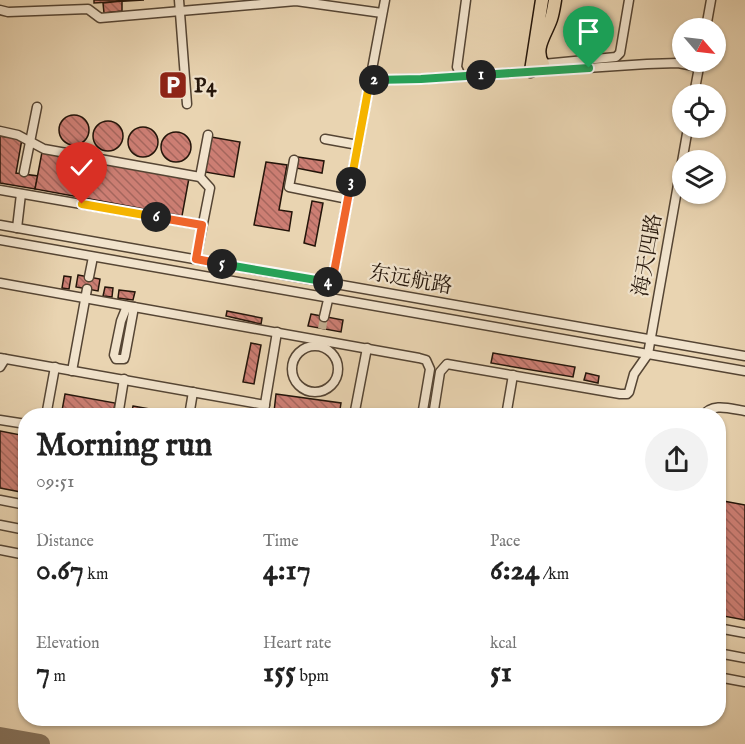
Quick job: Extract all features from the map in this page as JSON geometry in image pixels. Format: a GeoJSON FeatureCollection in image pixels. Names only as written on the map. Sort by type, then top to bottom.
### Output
{"type":"FeatureCollection","features":[{"type":"Feature","properties":{"kind":"highway"},"geometry":{"type":"LineString","coordinates":[[531,71],[542,0]]}},
{"type":"Feature","properties":{"kind":"highway"},"geometry":{"type":"LineString","coordinates":[[543,64],[539,58],[538,48],[551,18],[555,0]]}},
{"type":"Feature","properties":{"kind":"street"},"geometry":{"type":"LineString","coordinates":[[179,0],[187,104]]}},
{"type":"Feature","properties":{"kind":"street"},"geometry":{"type":"LineString","coordinates":[[324,317],[385,0]]}},
{"type":"Feature","properties":{"kind":"street"},"geometry":{"type":"LineString","coordinates":[[461,76],[457,67],[466,0]]}},
{"type":"Feature","properties":{"kind":"street"},"geometry":{"type":"LineString","coordinates":[[543,64],[616,57],[620,53],[629,0]]}},
{"type":"Feature","properties":{"kind":"street"},"geometry":{"type":"LineString","coordinates":[[708,18],[711,0]]}},
{"type":"Feature","properties":{"kind":"street"},"geometry":{"type":"LineString","coordinates":[[0,10],[8,12],[88,9],[100,18],[296,1],[382,14]]}},
{"type":"Feature","properties":{"kind":"street"},"geometry":{"type":"LineString","coordinates":[[370,80],[672,63]]}},
{"type":"Feature","properties":{"kind":"street"},"geometry":{"type":"LineString","coordinates":[[24,172],[37,108]]}},
{"type":"Feature","properties":{"kind":"street"},"geometry":{"type":"LineString","coordinates":[[0,131],[18,135],[44,149],[200,177],[210,188],[196,259]]}},
{"type":"Feature","properties":{"kind":"street"},"geometry":{"type":"LineString","coordinates":[[200,177],[208,135]]}},
{"type":"Feature","properties":{"kind":"street","name":"海天四路"},"geometry":{"type":"LineString","coordinates":[[648,354],[686,138]]}},
{"type":"Feature","properties":{"kind":"street"},"geometry":{"type":"LineString","coordinates":[[325,139],[358,145]]}},
{"type":"Feature","properties":{"kind":"street"},"geometry":{"type":"LineString","coordinates":[[294,160],[290,187],[348,199]]}},
{"type":"Feature","properties":{"kind":"street"},"geometry":{"type":"LineString","coordinates":[[0,190],[202,225]]}},
{"type":"Feature","properties":{"kind":"street"},"geometry":{"type":"LineString","coordinates":[[17,228],[21,194]]}},
{"type":"Feature","properties":{"kind":"street","name":"东远航路"},"geometry":{"type":"LineString","coordinates":[[0,225],[745,356]]}},
{"type":"Feature","properties":{"kind":"street","name":"东远航路"},"geometry":{"type":"LineString","coordinates":[[0,240],[745,371]]}},
{"type":"Feature","properties":{"kind":"street"},"geometry":{"type":"LineString","coordinates":[[89,277],[93,257]]}},
{"type":"Feature","properties":{"kind":"street"},"geometry":{"type":"LineString","coordinates":[[0,283],[277,332],[318,343],[366,348],[419,358],[429,363],[423,408]]}},
{"type":"Feature","properties":{"kind":"street"},"geometry":{"type":"LineString","coordinates":[[72,370],[87,289]]}},
{"type":"Feature","properties":{"kind":"street"},"geometry":{"type":"LineString","coordinates":[[130,307],[125,356],[120,360],[114,355],[121,321],[130,307]]}},
{"type":"Feature","properties":{"kind":"street"},"geometry":{"type":"LineString","coordinates":[[318,343],[322,329]]}},
{"type":"Feature","properties":{"kind":"street"},"geometry":{"type":"LineString","coordinates":[[264,408],[277,332]]}},
{"type":"Feature","properties":{"kind":"street"},"geometry":{"type":"LineString","coordinates":[[318,343],[334,356],[338,365],[338,375],[327,389],[311,392],[297,384],[292,367],[300,352],[318,343]]}},
{"type":"Feature","properties":{"kind":"street"},"geometry":{"type":"LineString","coordinates":[[355,408],[366,348]]}},
{"type":"Feature","properties":{"kind":"street"},"geometry":{"type":"LineString","coordinates":[[434,408],[440,372],[450,364],[627,394],[634,374],[648,354]]}},
{"type":"Feature","properties":{"kind":"street"},"geometry":{"type":"LineString","coordinates":[[0,367],[3,358],[265,405]]}},
{"type":"Feature","properties":{"kind":"street"},"geometry":{"type":"LineString","coordinates":[[47,408],[55,367]]}},
{"type":"Feature","properties":{"kind":"street"},"geometry":{"type":"LineString","coordinates":[[507,408],[513,375]]}},
{"type":"Feature","properties":{"kind":"street"},"geometry":{"type":"LineString","coordinates":[[119,408],[124,379]]}},
{"type":"Feature","properties":{"kind":"street"},"geometry":{"type":"LineString","coordinates":[[190,408],[193,392]]}},
{"type":"Feature","properties":{"kind":"street"},"geometry":{"type":"LineString","coordinates":[[726,408],[745,411]]}},
{"type":"Feature","properties":{"kind":"street"},"geometry":{"type":"LineString","coordinates":[[0,420],[18,423]]}},
{"type":"Feature","properties":{"kind":"street"},"geometry":{"type":"LineString","coordinates":[[0,500],[18,503]]}},
{"type":"Feature","properties":{"kind":"street"},"geometry":{"type":"LineString","coordinates":[[0,525],[18,528]]}},
{"type":"Feature","properties":{"kind":"street"},"geometry":{"type":"LineString","coordinates":[[0,550],[18,553]]}},
{"type":"Feature","properties":{"kind":"street"},"geometry":{"type":"LineString","coordinates":[[726,629],[745,633]]}},
{"type":"Feature","properties":{"kind":"street"},"geometry":{"type":"LineString","coordinates":[[726,654],[745,658]]}},
{"type":"Feature","properties":{"kind":"street"},"geometry":{"type":"LineString","coordinates":[[726,678],[745,682]]}},
{"type":"Feature","properties":{"kind":"building"},"geometry":{"type":"Polygon","coordinates":[[[94,0],[144,0],[94,3],[94,0]]]}},
{"type":"Feature","properties":{"kind":"building"},"geometry":{"type":"Polygon","coordinates":[[[122,1],[122,11],[104,13],[103,3],[122,1]]]}},
{"type":"Feature","properties":{"kind":"building"},"geometry":{"type":"Polygon","coordinates":[[[74,115],[80,116],[88,124],[88,136],[80,144],[74,145],[68,144],[60,136],[59,130],[60,124],[68,116],[74,115]]]}},
{"type":"Feature","properties":{"kind":"building"},"geometry":{"type":"Polygon","coordinates":[[[108,121],[118,126],[123,136],[118,146],[108,151],[98,146],[93,136],[98,126],[108,121]]]}},
{"type":"Feature","properties":{"kind":"building"},"geometry":{"type":"Polygon","coordinates":[[[143,127],[153,132],[158,142],[153,152],[143,157],[133,152],[128,142],[133,132],[143,127]]]}},
{"type":"Feature","properties":{"kind":"building"},"geometry":{"type":"Polygon","coordinates":[[[176,132],[182,133],[190,141],[190,153],[182,161],[176,162],[170,161],[162,153],[161,147],[162,141],[170,133],[176,132]]]}},
{"type":"Feature","properties":{"kind":"building"},"geometry":{"type":"Polygon","coordinates":[[[0,136],[22,139],[16,173],[38,176],[35,189],[0,183],[0,136]]]}},
{"type":"Feature","properties":{"kind":"building"},"geometry":{"type":"Polygon","coordinates":[[[211,137],[240,142],[234,177],[205,172],[211,137]]]}},
{"type":"Feature","properties":{"kind":"building"},"geometry":{"type":"Polygon","coordinates":[[[42,152],[189,178],[182,216],[35,189],[42,152]]]}},
{"type":"Feature","properties":{"kind":"building"},"geometry":{"type":"Polygon","coordinates":[[[298,157],[324,161],[322,173],[296,168],[298,157]]]}},
{"type":"Feature","properties":{"kind":"building"},"geometry":{"type":"Polygon","coordinates":[[[266,162],[287,165],[279,210],[292,212],[289,231],[254,225],[266,162]]]}},
{"type":"Feature","properties":{"kind":"building"},"geometry":{"type":"Polygon","coordinates":[[[312,201],[323,203],[315,246],[304,243],[312,201]]]}},
{"type":"Feature","properties":{"kind":"building"},"geometry":{"type":"Polygon","coordinates":[[[78,275],[100,279],[98,291],[76,287],[78,275]]]}},
{"type":"Feature","properties":{"kind":"building"},"geometry":{"type":"Polygon","coordinates":[[[64,276],[71,277],[69,289],[62,288],[64,276]]]}},
{"type":"Feature","properties":{"kind":"building"},"geometry":{"type":"Polygon","coordinates":[[[105,287],[113,288],[112,297],[103,296],[105,287]]]}},
{"type":"Feature","properties":{"kind":"building"},"geometry":{"type":"Polygon","coordinates":[[[119,290],[135,292],[133,300],[118,298],[119,290]]]}},
{"type":"Feature","properties":{"kind":"building"},"geometry":{"type":"Polygon","coordinates":[[[227,311],[262,318],[261,324],[226,316],[227,311]]]}},
{"type":"Feature","properties":{"kind":"building"},"geometry":{"type":"Polygon","coordinates":[[[311,314],[343,320],[341,332],[308,326],[311,314]]]}},
{"type":"Feature","properties":{"kind":"building"},"geometry":{"type":"Polygon","coordinates":[[[251,343],[261,345],[254,384],[243,382],[251,343]]]}},
{"type":"Feature","properties":{"kind":"building"},"geometry":{"type":"Polygon","coordinates":[[[493,353],[575,367],[573,377],[491,363],[493,353]]]}},
{"type":"Feature","properties":{"kind":"building"},"geometry":{"type":"Polygon","coordinates":[[[586,373],[599,376],[598,383],[584,380],[586,373]]]}},
{"type":"Feature","properties":{"kind":"building"},"geometry":{"type":"Polygon","coordinates":[[[65,394],[115,403],[114,408],[62,408],[65,394]]]}},
{"type":"Feature","properties":{"kind":"building"},"geometry":{"type":"Polygon","coordinates":[[[276,394],[341,403],[340,408],[274,408],[276,394]]]}},
{"type":"Feature","properties":{"kind":"building"},"geometry":{"type":"Polygon","coordinates":[[[0,431],[18,434],[18,491],[0,488],[0,431]]]}},
{"type":"Feature","properties":{"kind":"building"},"geometry":{"type":"Polygon","coordinates":[[[726,501],[745,505],[745,620],[726,616],[726,501]]]}},
{"type":"Feature","properties":{"kind":"taxiway"},"geometry":{"type":"LineString","coordinates":[[0,737],[40,744]]}},
{"type":"Feature","properties":{"kind":"tunnel"},"geometry":{"type":"LineString","coordinates":[[322,329],[324,317]]}},
{"type":"Feature","properties":{"kind":"place","name":"P4"},"geometry":{"type":"Point","coordinates":[173,85]}},
{"type":"Feature","properties":{"kind":"route"},"geometry":{"type":"LineString","coordinates":[[82,204],[202,225],[196,259],[332,283],[370,80],[589,68]]}}]}
